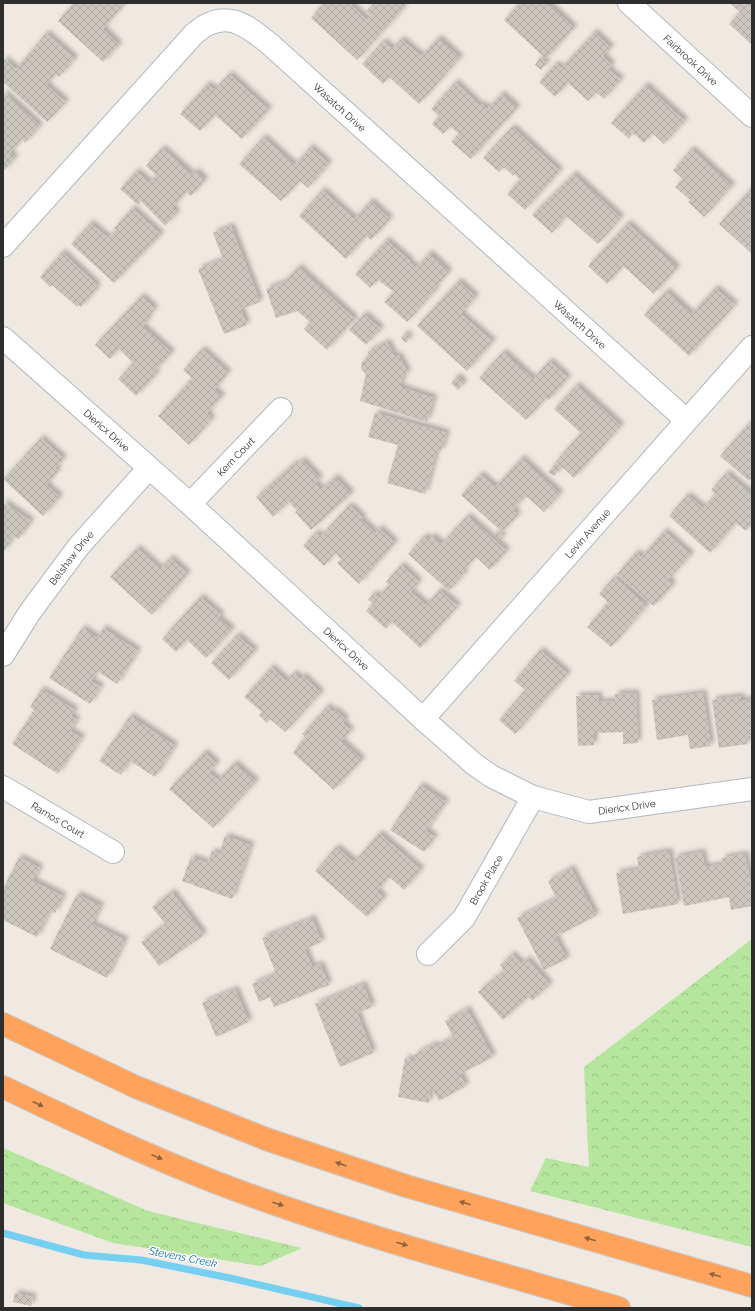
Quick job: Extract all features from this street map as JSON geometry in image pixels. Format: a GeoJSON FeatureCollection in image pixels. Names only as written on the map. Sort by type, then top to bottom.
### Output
{"type":"FeatureCollection","features":[{"type":"Feature","properties":{"kind":"highway"},"geometry":{"type":"LineString","coordinates":[[3,1024],[136,1087],[266,1139],[406,1186],[752,1286]]}},
{"type":"Feature","properties":{"kind":"highway"},"geometry":{"type":"LineString","coordinates":[[3,1087],[115,1140],[244,1193],[389,1241],[619,1308]]}},
{"type":"Feature","properties":{"kind":"street","name":"Fairbrook Drive"},"geometry":{"type":"LineString","coordinates":[[629,3],[752,116]]}},
{"type":"Feature","properties":{"kind":"street","name":"Wasatch Drive"},"geometry":{"type":"LineString","coordinates":[[3,246],[194,34],[203,26],[215,21],[230,20],[242,23],[272,46],[686,420]]}},
{"type":"Feature","properties":{"kind":"street","name":"Diericx Drive"},"geometry":{"type":"LineString","coordinates":[[3,338],[190,504],[422,719],[474,764],[491,776],[533,797],[589,812],[752,789]]}},
{"type":"Feature","properties":{"kind":"street","name":"Levin Avenue"},"geometry":{"type":"LineString","coordinates":[[422,719],[752,347]]}},
{"type":"Feature","properties":{"kind":"street","name":"Kern Court"},"geometry":{"type":"LineString","coordinates":[[190,504],[282,409]]}},
{"type":"Feature","properties":{"kind":"street","name":"Belshaw Drive"},"geometry":{"type":"LineString","coordinates":[[3,655],[30,612],[79,546],[149,468]]}},
{"type":"Feature","properties":{"kind":"street","name":"Ramos Court"},"geometry":{"type":"LineString","coordinates":[[3,787],[113,852]]}},
{"type":"Feature","properties":{"kind":"street","name":"Brook Place"},"geometry":{"type":"LineString","coordinates":[[428,954],[464,918],[533,797]]}},
{"type":"Feature","properties":{"kind":"green space"},"geometry":{"type":"Polygon","coordinates":[[[752,939],[752,1247],[530,1191],[546,1158],[589,1167],[584,1067],[752,939]]]}},
{"type":"Feature","properties":{"kind":"green space"},"geometry":{"type":"Polygon","coordinates":[[[3,1148],[148,1211],[302,1248],[261,1266],[113,1243],[3,1203],[3,1148]]]}},
{"type":"Feature","properties":{"kind":"building"},"geometry":{"type":"Polygon","coordinates":[[[74,3],[125,3],[103,29],[119,45],[103,62],[58,21],[74,3]]]}},
{"type":"Feature","properties":{"kind":"building"},"geometry":{"type":"Polygon","coordinates":[[[324,3],[349,3],[367,20],[371,15],[366,11],[374,3],[399,3],[404,8],[357,60],[311,18],[324,3]]]}},
{"type":"Feature","properties":{"kind":"building"},"geometry":{"type":"Polygon","coordinates":[[[519,3],[547,3],[574,28],[546,59],[504,20],[519,3]]]}},
{"type":"Feature","properties":{"kind":"building"},"geometry":{"type":"Polygon","coordinates":[[[730,3],[752,3],[752,45],[729,24],[740,12],[730,3]]]}},
{"type":"Feature","properties":{"kind":"building"},"geometry":{"type":"Polygon","coordinates":[[[594,32],[611,48],[603,56],[612,65],[608,69],[621,80],[604,99],[596,92],[588,101],[568,83],[555,97],[539,82],[555,64],[561,68],[594,32]]]}},
{"type":"Feature","properties":{"kind":"building"},"geometry":{"type":"Polygon","coordinates":[[[46,33],[75,59],[59,77],[56,74],[46,85],[66,102],[47,122],[3,82],[3,58],[16,69],[46,33]]]}},
{"type":"Feature","properties":{"kind":"building"},"geometry":{"type":"Polygon","coordinates":[[[438,38],[460,58],[419,104],[389,77],[383,84],[362,64],[383,41],[392,49],[401,39],[421,56],[438,38]]]}},
{"type":"Feature","properties":{"kind":"building"},"geometry":{"type":"Polygon","coordinates":[[[540,58],[547,63],[541,70],[535,65],[540,58]]]}},
{"type":"Feature","properties":{"kind":"building"},"geometry":{"type":"Polygon","coordinates":[[[229,74],[269,110],[242,139],[215,115],[200,131],[180,114],[207,84],[214,90],[229,74]]]}},
{"type":"Feature","properties":{"kind":"building"},"geometry":{"type":"Polygon","coordinates":[[[455,82],[480,106],[482,104],[487,109],[501,94],[517,108],[471,159],[451,142],[459,134],[450,126],[443,134],[432,124],[439,116],[431,109],[455,82]]]}},
{"type":"Feature","properties":{"kind":"building"},"geometry":{"type":"Polygon","coordinates":[[[645,85],[685,121],[664,144],[652,133],[644,143],[633,133],[629,139],[611,123],[645,85]]]}},
{"type":"Feature","properties":{"kind":"building"},"geometry":{"type":"Polygon","coordinates":[[[3,92],[40,126],[25,143],[22,139],[10,153],[15,158],[3,172],[3,92]]]}},
{"type":"Feature","properties":{"kind":"building"},"geometry":{"type":"Polygon","coordinates":[[[512,127],[560,171],[525,210],[507,194],[520,179],[514,174],[513,176],[504,167],[499,172],[483,158],[512,127]]]}},
{"type":"Feature","properties":{"kind":"building"},"geometry":{"type":"Polygon","coordinates":[[[263,137],[294,165],[310,147],[329,164],[308,188],[300,181],[281,201],[239,164],[263,137]]]}},
{"type":"Feature","properties":{"kind":"building"},"geometry":{"type":"Polygon","coordinates":[[[162,148],[192,175],[195,171],[205,180],[191,196],[186,192],[172,208],[177,213],[165,226],[141,201],[138,205],[120,189],[136,171],[149,183],[156,175],[146,166],[162,148]]]}},
{"type":"Feature","properties":{"kind":"building"},"geometry":{"type":"Polygon","coordinates":[[[691,149],[732,186],[704,217],[688,202],[690,200],[675,187],[683,179],[673,170],[691,149]]]}},
{"type":"Feature","properties":{"kind":"building"},"geometry":{"type":"Polygon","coordinates":[[[573,174],[621,218],[598,244],[566,216],[552,233],[532,215],[573,174]]]}},
{"type":"Feature","properties":{"kind":"building"},"geometry":{"type":"Polygon","coordinates":[[[752,187],[752,254],[719,224],[752,187]]]}},
{"type":"Feature","properties":{"kind":"building"},"geometry":{"type":"Polygon","coordinates":[[[322,190],[354,219],[370,201],[390,219],[371,240],[366,236],[346,259],[299,216],[322,190]]]}},
{"type":"Feature","properties":{"kind":"building"},"geometry":{"type":"Polygon","coordinates":[[[132,208],[161,235],[114,283],[71,244],[90,223],[108,238],[116,229],[114,228],[132,208]]]}},
{"type":"Feature","properties":{"kind":"building"},"geometry":{"type":"Polygon","coordinates":[[[627,223],[677,268],[654,294],[623,266],[607,284],[588,266],[627,223]]]}},
{"type":"Feature","properties":{"kind":"building"},"geometry":{"type":"Polygon","coordinates":[[[231,226],[260,302],[242,309],[238,298],[236,298],[247,325],[224,334],[198,269],[223,259],[213,233],[231,226]]]}},
{"type":"Feature","properties":{"kind":"building"},"geometry":{"type":"Polygon","coordinates":[[[386,240],[416,268],[429,253],[449,272],[435,288],[436,290],[407,322],[384,302],[394,292],[378,280],[370,288],[355,274],[386,240]]]}},
{"type":"Feature","properties":{"kind":"building"},"geometry":{"type":"Polygon","coordinates":[[[62,252],[97,285],[95,287],[97,289],[81,307],[78,305],[77,307],[52,285],[50,287],[40,277],[62,252]]]}},
{"type":"Feature","properties":{"kind":"building"},"geometry":{"type":"Polygon","coordinates":[[[298,267],[355,319],[327,350],[304,329],[310,322],[297,311],[276,318],[266,289],[284,282],[298,267]]]}},
{"type":"Feature","properties":{"kind":"building"},"geometry":{"type":"Polygon","coordinates":[[[458,281],[476,297],[461,314],[493,342],[467,371],[417,326],[458,281]]]}},
{"type":"Feature","properties":{"kind":"building"},"geometry":{"type":"Polygon","coordinates":[[[715,288],[735,305],[689,356],[644,315],[666,291],[691,314],[715,288]]]}},
{"type":"Feature","properties":{"kind":"building"},"geometry":{"type":"Polygon","coordinates":[[[141,296],[155,309],[147,318],[149,320],[142,326],[172,353],[154,372],[157,374],[136,396],[118,379],[133,363],[119,349],[110,359],[95,345],[141,296]]]}},
{"type":"Feature","properties":{"kind":"building"},"geometry":{"type":"Polygon","coordinates":[[[364,314],[381,329],[366,345],[349,330],[364,314]]]}},
{"type":"Feature","properties":{"kind":"building"},"geometry":{"type":"Polygon","coordinates":[[[405,333],[410,338],[406,343],[401,338],[405,333]]]}},
{"type":"Feature","properties":{"kind":"building"},"geometry":{"type":"Polygon","coordinates":[[[387,342],[395,357],[398,355],[408,373],[404,375],[400,387],[434,398],[427,422],[360,401],[366,374],[361,369],[362,362],[366,359],[369,351],[387,342]]]}},
{"type":"Feature","properties":{"kind":"building"},"geometry":{"type":"Polygon","coordinates":[[[202,349],[228,373],[214,390],[222,397],[207,413],[212,419],[189,445],[158,416],[192,378],[183,370],[202,349]]]}},
{"type":"Feature","properties":{"kind":"building"},"geometry":{"type":"Polygon","coordinates":[[[503,352],[533,379],[549,361],[568,378],[549,400],[546,398],[526,420],[479,378],[503,352]]]}},
{"type":"Feature","properties":{"kind":"building"},"geometry":{"type":"Polygon","coordinates":[[[457,376],[464,383],[458,390],[451,383],[457,376]]]}},
{"type":"Feature","properties":{"kind":"building"},"geometry":{"type":"Polygon","coordinates":[[[576,385],[621,426],[574,478],[556,461],[581,433],[554,409],[576,385]]]}},
{"type":"Feature","properties":{"kind":"building"},"geometry":{"type":"Polygon","coordinates":[[[375,413],[447,433],[441,451],[437,450],[425,494],[387,483],[398,445],[368,437],[375,413]]]}},
{"type":"Feature","properties":{"kind":"building"},"geometry":{"type":"Polygon","coordinates":[[[748,424],[752,427],[752,478],[749,481],[720,456],[748,424]]]}},
{"type":"Feature","properties":{"kind":"building"},"geometry":{"type":"Polygon","coordinates":[[[41,438],[64,459],[55,468],[58,471],[46,485],[60,497],[43,516],[3,479],[41,438]]]}},
{"type":"Feature","properties":{"kind":"building"},"geometry":{"type":"Polygon","coordinates":[[[521,458],[560,494],[544,512],[526,496],[513,510],[518,515],[502,532],[461,495],[480,474],[495,487],[521,458]]]}},
{"type":"Feature","properties":{"kind":"building"},"geometry":{"type":"Polygon","coordinates":[[[302,460],[320,479],[315,483],[321,489],[335,477],[351,494],[311,530],[295,512],[297,511],[289,502],[273,517],[256,497],[294,463],[296,465],[302,460]]]}},
{"type":"Feature","properties":{"kind":"building"},"geometry":{"type":"Polygon","coordinates":[[[556,463],[562,467],[554,476],[548,472],[556,463]]]}},
{"type":"Feature","properties":{"kind":"building"},"geometry":{"type":"Polygon","coordinates":[[[726,473],[752,495],[752,524],[746,531],[736,523],[710,553],[669,516],[687,495],[703,508],[715,494],[711,490],[726,473]]]}},
{"type":"Feature","properties":{"kind":"building"},"geometry":{"type":"Polygon","coordinates":[[[3,502],[31,521],[19,539],[14,536],[3,553],[3,502]]]}},
{"type":"Feature","properties":{"kind":"building"},"geometry":{"type":"Polygon","coordinates":[[[349,505],[363,518],[361,520],[375,533],[379,528],[395,543],[359,584],[337,563],[341,559],[335,553],[324,566],[303,546],[316,532],[320,537],[349,505]]]}},
{"type":"Feature","properties":{"kind":"building"},"geometry":{"type":"Polygon","coordinates":[[[467,516],[507,551],[490,570],[476,557],[463,571],[465,573],[449,591],[408,554],[424,536],[428,540],[432,536],[441,544],[467,516]]]}},
{"type":"Feature","properties":{"kind":"building"},"geometry":{"type":"Polygon","coordinates":[[[497,531],[503,537],[500,541],[494,535],[497,531]]]}},
{"type":"Feature","properties":{"kind":"building"},"geometry":{"type":"Polygon","coordinates":[[[664,531],[691,555],[668,580],[673,585],[654,606],[617,574],[636,552],[641,557],[664,531]]]}},
{"type":"Feature","properties":{"kind":"building"},"geometry":{"type":"Polygon","coordinates":[[[137,548],[160,569],[170,558],[188,574],[152,615],[110,577],[137,548]]]}},
{"type":"Feature","properties":{"kind":"building"},"geometry":{"type":"Polygon","coordinates":[[[401,565],[419,582],[411,592],[426,605],[439,590],[458,606],[420,648],[392,622],[386,629],[366,611],[373,603],[368,600],[374,593],[378,597],[389,585],[386,582],[401,565]]]}},
{"type":"Feature","properties":{"kind":"building"},"geometry":{"type":"Polygon","coordinates":[[[614,577],[647,606],[611,647],[587,627],[608,602],[599,594],[614,577]]]}},
{"type":"Feature","properties":{"kind":"building"},"geometry":{"type":"Polygon","coordinates":[[[200,597],[221,615],[218,618],[232,630],[206,658],[187,640],[176,652],[162,639],[200,597]]]}},
{"type":"Feature","properties":{"kind":"building"},"geometry":{"type":"Polygon","coordinates":[[[82,628],[97,638],[103,628],[138,651],[117,684],[97,671],[91,681],[101,687],[90,704],[49,678],[82,628]]]}},
{"type":"Feature","properties":{"kind":"building"},"geometry":{"type":"Polygon","coordinates":[[[237,635],[255,651],[229,680],[211,663],[237,635]]]}},
{"type":"Feature","properties":{"kind":"building"},"geometry":{"type":"Polygon","coordinates":[[[540,650],[568,674],[515,734],[499,720],[525,690],[514,681],[540,650]]]}},
{"type":"Feature","properties":{"kind":"building"},"geometry":{"type":"Polygon","coordinates":[[[271,667],[286,681],[294,673],[300,679],[303,676],[321,693],[285,732],[270,719],[267,723],[259,715],[262,712],[244,697],[271,667]]]}},
{"type":"Feature","properties":{"kind":"building"},"geometry":{"type":"Polygon","coordinates":[[[41,689],[75,710],[71,716],[77,720],[70,731],[82,738],[58,774],[12,744],[34,710],[30,707],[41,689]]]}},
{"type":"Feature","properties":{"kind":"building"},"geometry":{"type":"Polygon","coordinates":[[[636,693],[638,743],[623,744],[623,732],[594,733],[594,745],[578,746],[576,696],[599,695],[599,702],[616,701],[615,694],[636,693]]]}},
{"type":"Feature","properties":{"kind":"building"},"geometry":{"type":"Polygon","coordinates":[[[703,693],[711,746],[690,749],[688,735],[657,740],[652,700],[703,693]]]}},
{"type":"Feature","properties":{"kind":"building"},"geometry":{"type":"Polygon","coordinates":[[[741,696],[741,701],[752,699],[752,735],[747,736],[748,744],[719,748],[712,700],[741,696]]]}},
{"type":"Feature","properties":{"kind":"building"},"geometry":{"type":"Polygon","coordinates":[[[327,706],[333,712],[335,710],[346,720],[343,723],[351,731],[341,741],[362,760],[334,790],[293,753],[305,736],[302,734],[327,706]]]}},
{"type":"Feature","properties":{"kind":"building"},"geometry":{"type":"Polygon","coordinates":[[[130,716],[175,746],[155,777],[130,761],[121,775],[99,761],[130,716]]]}},
{"type":"Feature","properties":{"kind":"building"},"geometry":{"type":"Polygon","coordinates":[[[204,752],[217,764],[209,773],[218,780],[234,763],[256,782],[213,828],[169,789],[204,752]]]}},
{"type":"Feature","properties":{"kind":"building"},"geometry":{"type":"Polygon","coordinates":[[[420,785],[446,802],[426,831],[435,837],[424,852],[390,830],[420,785]]]}},
{"type":"Feature","properties":{"kind":"building"},"geometry":{"type":"Polygon","coordinates":[[[379,833],[421,870],[404,890],[389,877],[377,891],[384,898],[367,917],[315,871],[336,847],[354,862],[379,833]]]}},
{"type":"Feature","properties":{"kind":"building"},"geometry":{"type":"Polygon","coordinates":[[[225,836],[251,845],[232,899],[182,881],[191,857],[207,863],[212,851],[219,854],[225,836]]]}},
{"type":"Feature","properties":{"kind":"building"},"geometry":{"type":"Polygon","coordinates":[[[669,851],[678,904],[623,914],[616,873],[639,869],[637,857],[669,851]]]}},
{"type":"Feature","properties":{"kind":"building"},"geometry":{"type":"Polygon","coordinates":[[[702,852],[705,867],[723,864],[722,858],[745,854],[752,890],[752,906],[731,910],[729,897],[684,906],[675,857],[702,852]]]}},
{"type":"Feature","properties":{"kind":"building"},"geometry":{"type":"Polygon","coordinates":[[[19,857],[40,868],[33,881],[63,896],[55,913],[50,911],[37,937],[3,920],[3,889],[19,857]]]}},
{"type":"Feature","properties":{"kind":"building"},"geometry":{"type":"Polygon","coordinates":[[[571,868],[596,916],[555,937],[567,959],[544,970],[517,918],[556,898],[548,881],[571,868]]]}},
{"type":"Feature","properties":{"kind":"building"},"geometry":{"type":"Polygon","coordinates":[[[172,892],[204,935],[159,966],[141,942],[165,924],[152,907],[172,892]]]}},
{"type":"Feature","properties":{"kind":"building"},"geometry":{"type":"Polygon","coordinates":[[[77,894],[101,906],[92,924],[125,940],[107,978],[50,949],[77,894]]]}},
{"type":"Feature","properties":{"kind":"building"},"geometry":{"type":"Polygon","coordinates":[[[312,918],[322,942],[305,949],[312,967],[320,964],[329,985],[274,1007],[270,997],[259,1002],[252,984],[276,974],[262,938],[312,918]]]}},
{"type":"Feature","properties":{"kind":"building"},"geometry":{"type":"Polygon","coordinates":[[[512,954],[521,964],[527,959],[550,985],[532,1001],[529,997],[503,1020],[478,992],[504,970],[500,965],[512,954]]]}},
{"type":"Feature","properties":{"kind":"building"},"geometry":{"type":"Polygon","coordinates":[[[363,984],[372,1007],[357,1013],[373,1053],[340,1067],[315,1004],[363,984]]]}},
{"type":"Feature","properties":{"kind":"building"},"geometry":{"type":"Polygon","coordinates":[[[235,989],[249,1022],[216,1037],[202,1003],[235,989]]]}},
{"type":"Feature","properties":{"kind":"building"},"geometry":{"type":"Polygon","coordinates":[[[467,1009],[493,1057],[460,1074],[466,1086],[439,1101],[431,1087],[429,1103],[398,1097],[405,1058],[417,1061],[414,1055],[434,1044],[436,1047],[453,1037],[445,1021],[467,1009]]]}},
{"type":"Feature","properties":{"kind":"building"},"geometry":{"type":"Polygon","coordinates":[[[15,1293],[33,1297],[31,1306],[13,1302],[15,1293]]]}},
{"type":"Feature","properties":{"kind":"waterway","name":"Stevens Creek"},"geometry":{"type":"LineString","coordinates":[[3,1233],[84,1255],[141,1260],[230,1278],[359,1308]]}}]}
